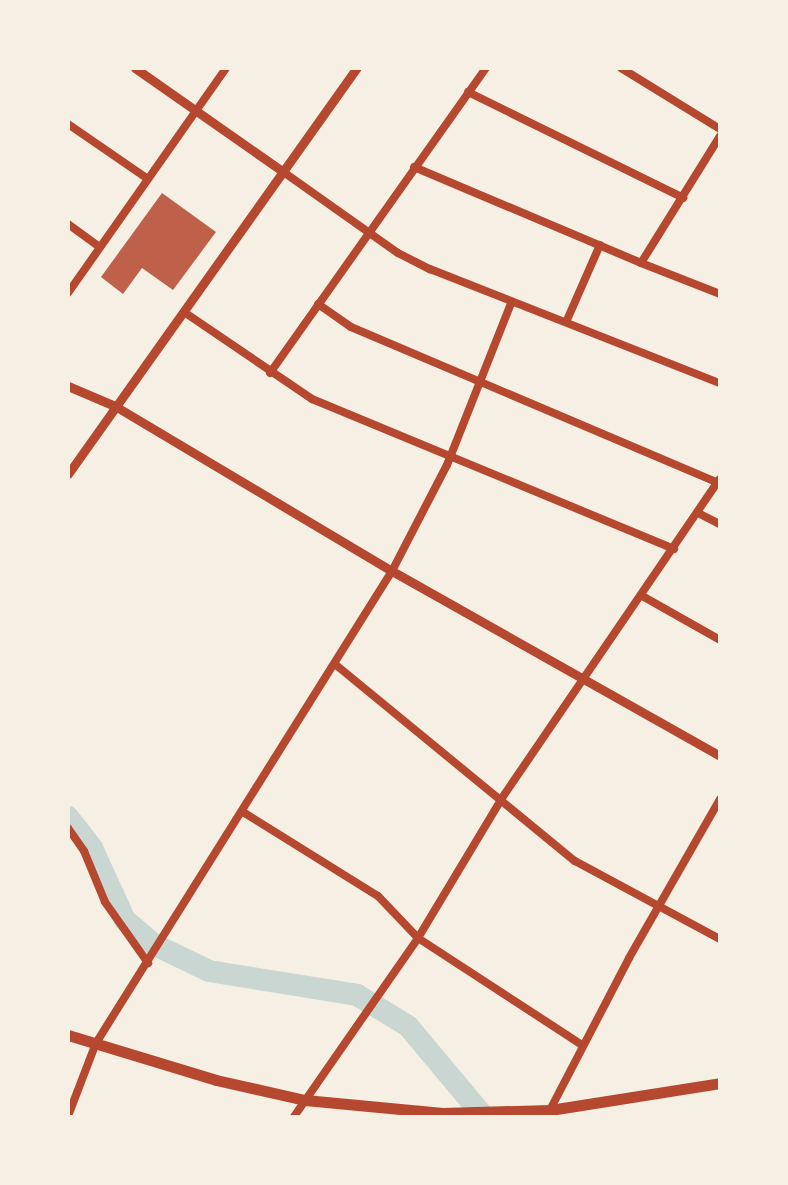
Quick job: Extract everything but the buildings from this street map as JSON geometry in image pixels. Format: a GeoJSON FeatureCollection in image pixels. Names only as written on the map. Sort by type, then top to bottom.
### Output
{"type":"FeatureCollection","features":[{"type":"Feature","properties":{"kind":"main road"},"geometry":{"type":"LineString","coordinates":[[68,1035],[216,1080],[306,1100],[442,1115],[550,1110],[720,1084]]}},
{"type":"Feature","properties":{"kind":"street"},"geometry":{"type":"LineString","coordinates":[[135,68],[369,234],[430,270],[567,320],[720,383]]}},
{"type":"Feature","properties":{"kind":"street"},"geometry":{"type":"LineString","coordinates":[[68,293],[226,68]]}},
{"type":"Feature","properties":{"kind":"street"},"geometry":{"type":"LineString","coordinates":[[68,474],[356,68]]}},
{"type":"Feature","properties":{"kind":"street"},"geometry":{"type":"LineString","coordinates":[[270,373],[486,68]]}},
{"type":"Feature","properties":{"kind":"street"},"geometry":{"type":"LineString","coordinates":[[621,68],[720,133],[642,263]]}},
{"type":"Feature","properties":{"kind":"street"},"geometry":{"type":"LineString","coordinates":[[637,78],[644,68]]}},
{"type":"Feature","properties":{"kind":"street"},"geometry":{"type":"LineString","coordinates":[[468,92],[682,198]]}},
{"type":"Feature","properties":{"kind":"street"},"geometry":{"type":"LineString","coordinates":[[68,124],[148,179]]}},
{"type":"Feature","properties":{"kind":"street"},"geometry":{"type":"LineString","coordinates":[[414,168],[720,294]]}},
{"type":"Feature","properties":{"kind":"street"},"geometry":{"type":"LineString","coordinates":[[68,224],[100,247]]}},
{"type":"Feature","properties":{"kind":"street"},"geometry":{"type":"LineString","coordinates":[[567,320],[600,246]]}},
{"type":"Feature","properties":{"kind":"street"},"geometry":{"type":"LineString","coordinates":[[68,1116],[96,1044],[392,571],[450,458],[512,301]]}},
{"type":"Feature","properties":{"kind":"street"},"geometry":{"type":"LineString","coordinates":[[293,1118],[418,938],[502,798],[644,597],[719,481],[350,328],[318,304]]}},
{"type":"Feature","properties":{"kind":"street"},"geometry":{"type":"LineString","coordinates":[[184,312],[312,399],[674,550]]}},
{"type":"Feature","properties":{"kind":"street"},"geometry":{"type":"LineString","coordinates":[[68,386],[115,406],[392,571],[720,756]]}},
{"type":"Feature","properties":{"kind":"street"},"geometry":{"type":"LineString","coordinates":[[698,513],[720,524]]}},
{"type":"Feature","properties":{"kind":"street"},"geometry":{"type":"LineString","coordinates":[[644,597],[720,640]]}},
{"type":"Feature","properties":{"kind":"street"},"geometry":{"type":"LineString","coordinates":[[336,665],[574,861],[720,939]]}},
{"type":"Feature","properties":{"kind":"street"},"geometry":{"type":"LineString","coordinates":[[550,1110],[582,1045],[720,799]]}},
{"type":"Feature","properties":{"kind":"street"},"geometry":{"type":"LineString","coordinates":[[243,812],[378,896],[418,938],[582,1045]]}},
{"type":"Feature","properties":{"kind":"street"},"geometry":{"type":"LineString","coordinates":[[68,828],[84,850],[104,902],[151,958]]}},
{"type":"Feature","properties":{"kind":"waterway"},"geometry":{"type":"LineString","coordinates":[[68,817],[92,848],[125,920],[155,945],[209,971],[357,995],[408,1026],[485,1118]]}}]}
